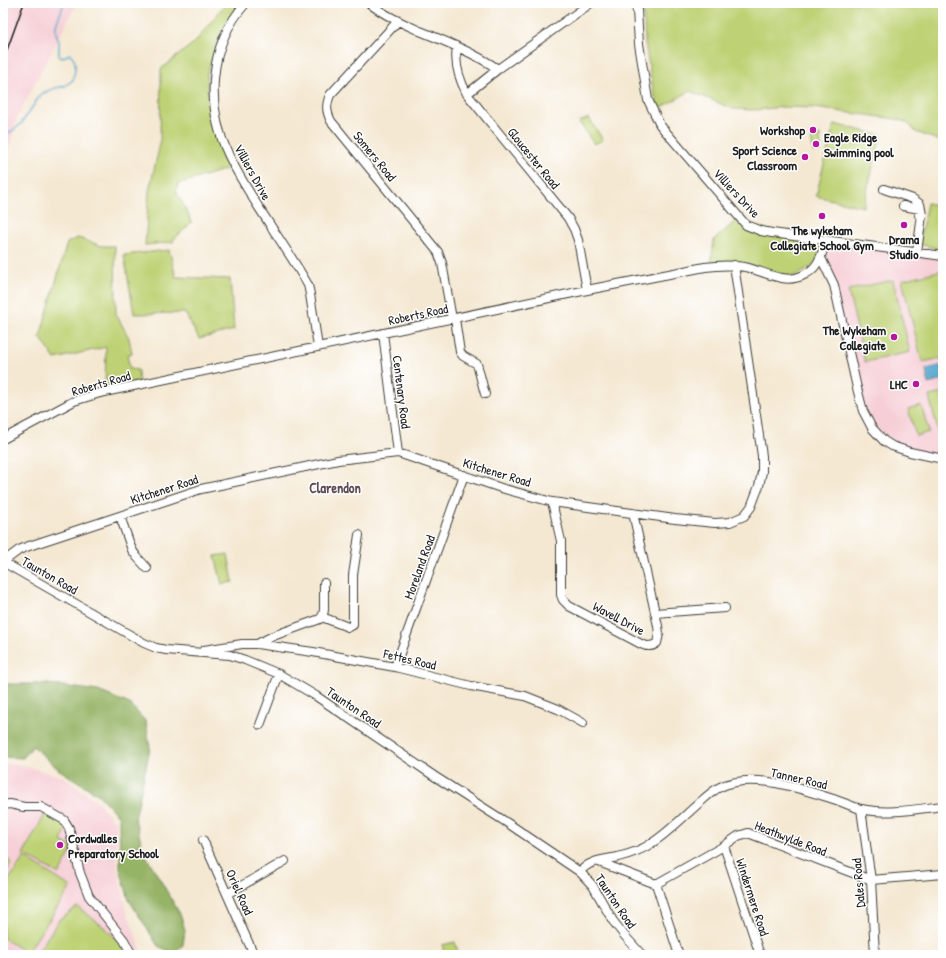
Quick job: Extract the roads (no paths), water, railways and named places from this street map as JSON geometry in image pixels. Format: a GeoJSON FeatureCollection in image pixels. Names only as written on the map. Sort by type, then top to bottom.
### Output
{"type":"FeatureCollection","features":[{"type":"Feature","properties":{"kind":"street","name":"Villiers Drive"},"geometry":{"type":"LineString","coordinates":[[246,3],[230,23],[218,49],[214,76],[214,103],[228,155],[308,285],[318,348]]}},
{"type":"Feature","properties":{"kind":"street"},"geometry":{"type":"LineString","coordinates":[[369,3],[377,10],[398,21],[457,46],[483,59],[498,69]]}},
{"type":"Feature","properties":{"kind":"street"},"geometry":{"type":"LineString","coordinates":[[467,94],[498,69],[591,3]]}},
{"type":"Feature","properties":{"kind":"street","name":"Villiers Drive"},"geometry":{"type":"LineString","coordinates":[[634,3],[637,10],[639,44],[648,100],[660,125],[746,225],[761,231],[943,256]]}},
{"type":"Feature","properties":{"kind":"street","name":"Somers Road"},"geometry":{"type":"LineString","coordinates":[[398,21],[330,95],[327,103],[327,111],[331,120],[438,252],[442,263],[460,352],[463,356],[477,364],[485,394]]}},
{"type":"Feature","properties":{"kind":"street","name":"Gloucester Road"},"geometry":{"type":"LineString","coordinates":[[457,46],[456,54],[458,74],[461,84],[467,94],[568,218],[574,229],[587,290]]}},
{"type":"Feature","properties":{"kind":"street"},"geometry":{"type":"LineString","coordinates":[[884,189],[913,199],[920,204],[922,215],[914,251]]}},
{"type":"Feature","properties":{"kind":"street"},"geometry":{"type":"LineString","coordinates":[[903,206],[920,209],[914,251]]}},
{"type":"Feature","properties":{"kind":"street","name":"Roberts Road"},"geometry":{"type":"LineString","coordinates":[[3,439],[74,402],[100,393],[587,290],[705,267],[734,266],[749,268],[783,279],[804,276],[815,268],[821,258],[825,240]]}},
{"type":"Feature","properties":{"kind":"street"},"geometry":{"type":"LineString","coordinates":[[821,258],[834,285],[857,388],[865,415],[872,428],[884,441],[892,446],[910,452],[943,459]]}},
{"type":"Feature","properties":{"kind":"street","name":"Kitchener Road"},"geometry":{"type":"LineString","coordinates":[[3,562],[19,550],[29,546],[201,489],[338,460],[398,453],[501,488],[552,502],[715,523],[737,520],[744,516],[751,507],[762,472],[762,456],[734,266]]}},
{"type":"Feature","properties":{"kind":"street","name":"Centenary Road"},"geometry":{"type":"LineString","coordinates":[[383,334],[398,453]]}},
{"type":"Feature","properties":{"kind":"street","name":"Moreland Road"},"geometry":{"type":"LineString","coordinates":[[395,667],[464,475]]}},
{"type":"Feature","properties":{"kind":"street","name":"Wavell Drive"},"geometry":{"type":"LineString","coordinates":[[552,502],[561,541],[560,590],[563,600],[569,606],[646,646],[654,645],[657,643],[658,639],[658,626],[633,513]]}},
{"type":"Feature","properties":{"kind":"street"},"geometry":{"type":"LineString","coordinates":[[120,516],[132,550],[136,557],[148,568]]}},
{"type":"Feature","properties":{"kind":"street"},"geometry":{"type":"LineString","coordinates":[[322,617],[348,627],[353,625],[353,575],[359,535]]}},
{"type":"Feature","properties":{"kind":"street","name":"Taunton Road"},"geometry":{"type":"LineString","coordinates":[[3,562],[144,643],[166,650],[230,656],[245,660],[279,674],[341,712],[580,872],[593,886],[616,926],[642,955]]}},
{"type":"Feature","properties":{"kind":"street"},"geometry":{"type":"LineString","coordinates":[[257,644],[273,636],[316,621],[322,617],[324,610],[324,583]]}},
{"type":"Feature","properties":{"kind":"street"},"geometry":{"type":"LineString","coordinates":[[655,613],[726,608]]}},
{"type":"Feature","properties":{"kind":"street"},"geometry":{"type":"LineString","coordinates":[[230,656],[242,644]]}},
{"type":"Feature","properties":{"kind":"street","name":"Fettes Road"},"geometry":{"type":"LineString","coordinates":[[197,652],[219,647],[257,644],[313,652],[395,667],[471,686],[525,696],[584,723]]}},
{"type":"Feature","properties":{"kind":"street"},"geometry":{"type":"LineString","coordinates":[[260,725],[279,674]]}},
{"type":"Feature","properties":{"kind":"street","name":"Tanner Road"},"geometry":{"type":"LineString","coordinates":[[580,872],[584,867],[594,862],[630,854],[652,843],[713,792],[730,783],[761,781],[786,785],[827,796],[861,809],[895,811],[943,806]]}},
{"type":"Feature","properties":{"kind":"street"},"geometry":{"type":"LineString","coordinates":[[3,805],[10,804],[41,808],[64,820],[69,828],[80,873],[89,896],[124,940],[132,955]]}},
{"type":"Feature","properties":{"kind":"street","name":"Dales Road"},"geometry":{"type":"LineString","coordinates":[[861,809],[870,880],[875,955]]}},
{"type":"Feature","properties":{"kind":"street","name":"Heathwylde Road"},"geometry":{"type":"LineString","coordinates":[[656,884],[743,834],[751,833],[803,855],[870,880],[943,874]]}},
{"type":"Feature","properties":{"kind":"street","name":"Oriel Road"},"geometry":{"type":"LineString","coordinates":[[203,840],[254,955]]}},
{"type":"Feature","properties":{"kind":"street","name":"Windermere Road"},"geometry":{"type":"LineString","coordinates":[[724,846],[760,955]]}},
{"type":"Feature","properties":{"kind":"street"},"geometry":{"type":"LineString","coordinates":[[227,894],[285,861]]}},
{"type":"Feature","properties":{"kind":"street"},"geometry":{"type":"LineString","coordinates":[[568,864],[594,862],[656,884],[679,955]]}},
{"type":"Feature","properties":{"kind":"water"},"geometry":{"type":"Polygon","coordinates":[[[943,365],[943,380],[928,384],[926,369],[943,365]]]}},
{"type":"Feature","properties":{"kind":"waterway"},"geometry":{"type":"LineString","coordinates":[[3,138],[21,124],[41,94],[55,88],[65,86],[73,80],[75,66],[73,57],[70,54],[61,58],[59,57],[59,42],[56,33],[56,25],[64,3]]}},
{"type":"Feature","properties":{"kind":"railway"},"geometry":{"type":"LineString","coordinates":[[3,61],[24,3]]}},
{"type":"Feature","properties":{"kind":"place","name":"Workshop"},"geometry":{"type":"Point","coordinates":[813,130]}},
{"type":"Feature","properties":{"kind":"place","name":"Eagle Ridge Swimming pool"},"geometry":{"type":"Point","coordinates":[816,144]}},
{"type":"Feature","properties":{"kind":"place","name":"Sport Science Classroom"},"geometry":{"type":"Point","coordinates":[805,157]}},
{"type":"Feature","properties":{"kind":"place","name":"The wykeham Collegiate School Gym"},"geometry":{"type":"Point","coordinates":[822,216]}},
{"type":"Feature","properties":{"kind":"place","name":"Drama Studio"},"geometry":{"type":"Point","coordinates":[904,225]}},
{"type":"Feature","properties":{"kind":"place","name":"The Wykeham Collegiate"},"geometry":{"type":"Point","coordinates":[894,337]}},
{"type":"Feature","properties":{"kind":"place","name":"LHC"},"geometry":{"type":"Point","coordinates":[916,384]}},
{"type":"Feature","properties":{"kind":"place","name":"Cordwalles Preparatory School"},"geometry":{"type":"Point","coordinates":[60,845]}},
{"type":"Feature","properties":{"kind":"district","name":"Clarendon"},"geometry":{"type":"Point","coordinates":[335,487]}}]}
